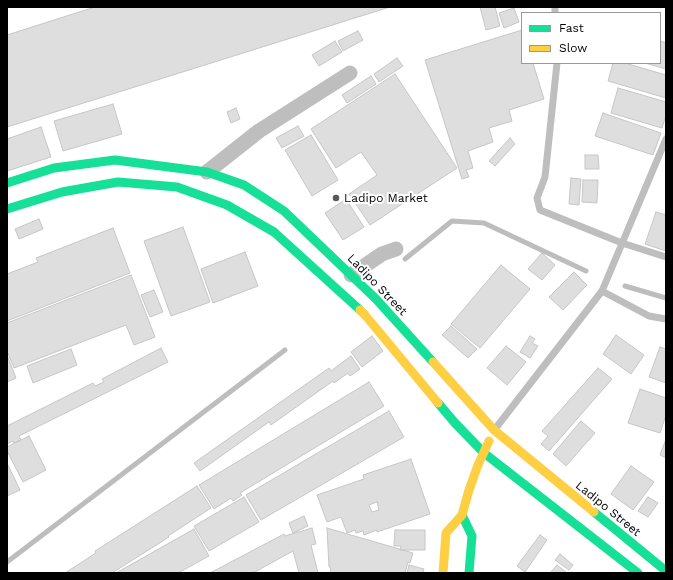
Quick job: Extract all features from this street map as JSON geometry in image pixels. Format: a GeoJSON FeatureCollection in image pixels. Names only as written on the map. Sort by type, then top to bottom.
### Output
{"type":"FeatureCollection","features":[{"type":"Feature","properties":{"kind":"main road","name":"Ladipo Street"},"geometry":{"type":"LineString","coordinates":[[7,183],[54,168],[115,160],[207,172],[244,185],[284,211],[351,275],[376,300],[494,430],[666,572]]}},
{"type":"Feature","properties":{"kind":"main road"},"geometry":{"type":"LineString","coordinates":[[7,209],[62,192],[118,182],[177,187],[227,205],[274,232],[365,316],[455,423],[484,453],[638,573]]}},
{"type":"Feature","properties":{"kind":"main road"},"geometry":{"type":"LineString","coordinates":[[443,573],[446,533],[462,515],[478,465],[494,430]]}},
{"type":"Feature","properties":{"kind":"main road"},"geometry":{"type":"LineString","coordinates":[[462,515],[472,536],[469,573]]}},
{"type":"Feature","properties":{"kind":"street"},"geometry":{"type":"LineString","coordinates":[[207,172],[259,131],[350,73]]}},
{"type":"Feature","properties":{"kind":"street"},"geometry":{"type":"LineString","coordinates":[[351,275],[382,254],[396,249]]}},
{"type":"Feature","properties":{"kind":"lane"},"geometry":{"type":"LineString","coordinates":[[557,64],[545,178],[537,198],[540,210],[622,243],[666,257]]}},
{"type":"Feature","properties":{"kind":"lane"},"geometry":{"type":"LineString","coordinates":[[494,430],[602,291],[666,139]]}},
{"type":"Feature","properties":{"kind":"lane"},"geometry":{"type":"LineString","coordinates":[[602,291],[649,316],[666,319]]}},
{"type":"Feature","properties":{"kind":"building"},"geometry":{"type":"Polygon","coordinates":[[[95,7],[390,7],[7,127],[7,35],[95,7]]]}},
{"type":"Feature","properties":{"kind":"building"},"geometry":{"type":"Polygon","coordinates":[[[480,7],[495,7],[500,26],[486,30],[480,7]]]}},
{"type":"Feature","properties":{"kind":"building"},"geometry":{"type":"Polygon","coordinates":[[[514,8],[519,22],[504,28],[499,13],[514,8]]]}},
{"type":"Feature","properties":{"kind":"building"},"geometry":{"type":"Polygon","coordinates":[[[521,30],[521,64],[533,64],[544,99],[509,110],[512,121],[489,128],[493,142],[468,151],[473,168],[466,170],[469,177],[462,179],[425,60],[521,30]]]}},
{"type":"Feature","properties":{"kind":"building"},"geometry":{"type":"Polygon","coordinates":[[[358,31],[363,40],[343,51],[338,41],[358,31]]]}},
{"type":"Feature","properties":{"kind":"building"},"geometry":{"type":"Polygon","coordinates":[[[335,41],[342,52],[319,66],[312,55],[335,41]]]}},
{"type":"Feature","properties":{"kind":"building"},"geometry":{"type":"Polygon","coordinates":[[[661,41],[666,43],[666,69],[648,64],[661,64],[661,41]]]}},
{"type":"Feature","properties":{"kind":"building"},"geometry":{"type":"Polygon","coordinates":[[[397,58],[403,66],[379,82],[374,74],[397,58]]]}},
{"type":"Feature","properties":{"kind":"building"},"geometry":{"type":"Polygon","coordinates":[[[613,64],[628,64],[666,75],[666,98],[608,81],[613,64]]]}},
{"type":"Feature","properties":{"kind":"building"},"geometry":{"type":"Polygon","coordinates":[[[395,74],[457,168],[370,225],[349,194],[377,175],[361,152],[336,168],[311,129],[395,74]]]}},
{"type":"Feature","properties":{"kind":"building"},"geometry":{"type":"Polygon","coordinates":[[[371,76],[376,84],[347,103],[342,95],[371,76]]]}},
{"type":"Feature","properties":{"kind":"building"},"geometry":{"type":"Polygon","coordinates":[[[618,88],[666,102],[666,115],[662,128],[611,113],[618,88]]]}},
{"type":"Feature","properties":{"kind":"building"},"geometry":{"type":"Polygon","coordinates":[[[113,104],[122,134],[63,151],[54,121],[113,104]]]}},
{"type":"Feature","properties":{"kind":"building"},"geometry":{"type":"Polygon","coordinates":[[[236,108],[240,119],[231,123],[227,112],[236,108]]]}},
{"type":"Feature","properties":{"kind":"building"},"geometry":{"type":"Polygon","coordinates":[[[603,113],[661,133],[653,155],[595,136],[603,113]]]}},
{"type":"Feature","properties":{"kind":"building"},"geometry":{"type":"Polygon","coordinates":[[[298,126],[304,136],[282,148],[276,138],[298,126]]]}},
{"type":"Feature","properties":{"kind":"building"},"geometry":{"type":"Polygon","coordinates":[[[41,127],[51,157],[7,171],[7,139],[41,127]]]}},
{"type":"Feature","properties":{"kind":"building"},"geometry":{"type":"Polygon","coordinates":[[[311,135],[338,180],[312,196],[285,150],[311,135]]]}},
{"type":"Feature","properties":{"kind":"building"},"geometry":{"type":"Polygon","coordinates":[[[510,138],[515,144],[495,166],[489,161],[510,138]]]}},
{"type":"Feature","properties":{"kind":"building"},"geometry":{"type":"Polygon","coordinates":[[[585,155],[598,155],[599,169],[585,169],[585,155]]]}},
{"type":"Feature","properties":{"kind":"building"},"geometry":{"type":"Polygon","coordinates":[[[571,178],[581,179],[579,205],[569,204],[571,178]]]}},
{"type":"Feature","properties":{"kind":"building"},"geometry":{"type":"Polygon","coordinates":[[[583,180],[598,180],[597,203],[582,202],[583,180]]]}},
{"type":"Feature","properties":{"kind":"building"},"geometry":{"type":"Polygon","coordinates":[[[346,199],[364,227],[343,240],[325,213],[346,199]]]}},
{"type":"Feature","properties":{"kind":"building"},"geometry":{"type":"Polygon","coordinates":[[[656,212],[666,215],[666,251],[645,244],[656,212]]]}},
{"type":"Feature","properties":{"kind":"building"},"geometry":{"type":"Polygon","coordinates":[[[39,219],[43,229],[19,239],[15,229],[39,219]]]}},
{"type":"Feature","properties":{"kind":"building"},"geometry":{"type":"Polygon","coordinates":[[[183,227],[210,302],[171,316],[144,241],[183,227]]]}},
{"type":"Feature","properties":{"kind":"building"},"geometry":{"type":"Polygon","coordinates":[[[113,228],[130,273],[7,321],[7,274],[38,262],[36,258],[113,228]]]}},
{"type":"Feature","properties":{"kind":"building"},"geometry":{"type":"Polygon","coordinates":[[[245,252],[258,286],[213,303],[201,269],[245,252]]]}},
{"type":"Feature","properties":{"kind":"building"},"geometry":{"type":"Polygon","coordinates":[[[542,253],[555,265],[542,280],[528,269],[542,253]]]}},
{"type":"Feature","properties":{"kind":"building"},"geometry":{"type":"Polygon","coordinates":[[[501,265],[530,289],[480,348],[451,324],[501,265]]]}},
{"type":"Feature","properties":{"kind":"building"},"geometry":{"type":"Polygon","coordinates":[[[574,272],[587,285],[563,310],[549,297],[574,272]]]}},
{"type":"Feature","properties":{"kind":"building"},"geometry":{"type":"Polygon","coordinates":[[[131,275],[155,337],[134,345],[126,325],[14,368],[7,351],[7,323],[131,275]]]}},
{"type":"Feature","properties":{"kind":"building"},"geometry":{"type":"Polygon","coordinates":[[[154,290],[163,312],[150,317],[141,295],[154,290]]]}},
{"type":"Feature","properties":{"kind":"building"},"geometry":{"type":"Polygon","coordinates":[[[451,326],[477,349],[468,358],[442,335],[451,326]]]}},
{"type":"Feature","properties":{"kind":"building"},"geometry":{"type":"Polygon","coordinates":[[[616,335],[644,355],[631,374],[603,354],[616,335]]]}},
{"type":"Feature","properties":{"kind":"building"},"geometry":{"type":"Polygon","coordinates":[[[372,336],[383,351],[362,367],[351,352],[372,336]]]}},
{"type":"Feature","properties":{"kind":"building"},"geometry":{"type":"Polygon","coordinates":[[[530,336],[535,339],[532,343],[538,346],[530,358],[520,352],[530,336]]]}},
{"type":"Feature","properties":{"kind":"building"},"geometry":{"type":"Polygon","coordinates":[[[506,346],[526,362],[507,385],[487,368],[506,346]]]}},
{"type":"Feature","properties":{"kind":"building"},"geometry":{"type":"Polygon","coordinates":[[[660,347],[666,349],[666,383],[649,377],[660,347]]]}},
{"type":"Feature","properties":{"kind":"building"},"geometry":{"type":"Polygon","coordinates":[[[161,348],[168,362],[19,436],[21,440],[14,443],[13,441],[7,444],[7,426],[93,383],[95,386],[104,382],[102,379],[161,348]]]}},
{"type":"Feature","properties":{"kind":"building"},"geometry":{"type":"Polygon","coordinates":[[[71,349],[77,365],[33,383],[27,366],[71,349]]]}},
{"type":"Feature","properties":{"kind":"building"},"geometry":{"type":"Polygon","coordinates":[[[7,355],[16,378],[7,382],[7,355]]]}},
{"type":"Feature","properties":{"kind":"building"},"geometry":{"type":"Polygon","coordinates":[[[351,356],[360,369],[350,376],[348,373],[334,383],[333,381],[271,425],[269,422],[200,471],[194,463],[329,368],[331,371],[351,356]]]}},
{"type":"Feature","properties":{"kind":"building"},"geometry":{"type":"Polygon","coordinates":[[[598,368],[612,379],[549,451],[541,444],[548,436],[542,431],[598,368]]]}},
{"type":"Feature","properties":{"kind":"building"},"geometry":{"type":"Polygon","coordinates":[[[369,382],[384,406],[240,493],[242,495],[233,501],[231,498],[214,509],[199,485],[369,382]]]}},
{"type":"Feature","properties":{"kind":"building"},"geometry":{"type":"Polygon","coordinates":[[[640,389],[666,398],[666,415],[660,433],[628,423],[640,389]]]}},
{"type":"Feature","properties":{"kind":"building"},"geometry":{"type":"Polygon","coordinates":[[[389,411],[404,437],[261,520],[246,495],[389,411]]]}},
{"type":"Feature","properties":{"kind":"building"},"geometry":{"type":"Polygon","coordinates":[[[581,421],[595,433],[566,466],[553,454],[581,421]]]}},
{"type":"Feature","properties":{"kind":"building"},"geometry":{"type":"Polygon","coordinates":[[[29,436],[46,470],[23,482],[7,451],[7,447],[29,436]]]}},
{"type":"Feature","properties":{"kind":"building"},"geometry":{"type":"Polygon","coordinates":[[[666,439],[666,458],[660,455],[666,439]]]}},
{"type":"Feature","properties":{"kind":"building"},"geometry":{"type":"Polygon","coordinates":[[[411,459],[430,514],[364,535],[363,531],[356,533],[355,530],[347,533],[341,517],[327,522],[317,495],[364,479],[363,475],[411,459]],[[377,502],[369,505],[372,512],[379,510],[377,502]]]}},
{"type":"Feature","properties":{"kind":"building"},"geometry":{"type":"Polygon","coordinates":[[[7,463],[20,490],[7,496],[7,463]]]}},
{"type":"Feature","properties":{"kind":"building"},"geometry":{"type":"Polygon","coordinates":[[[631,466],[654,482],[633,510],[611,494],[631,466]]]}},
{"type":"Feature","properties":{"kind":"building"},"geometry":{"type":"Polygon","coordinates":[[[197,486],[211,508],[168,536],[169,537],[112,573],[65,573],[96,553],[95,551],[197,486]]]}},
{"type":"Feature","properties":{"kind":"building"},"geometry":{"type":"Polygon","coordinates":[[[244,497],[259,522],[209,551],[194,526],[244,497]]]}},
{"type":"Feature","properties":{"kind":"building"},"geometry":{"type":"Polygon","coordinates":[[[648,497],[658,503],[648,517],[638,511],[648,497]]]}},
{"type":"Feature","properties":{"kind":"building"},"geometry":{"type":"Polygon","coordinates":[[[304,516],[308,526],[293,533],[289,523],[304,516]]]}},
{"type":"Feature","properties":{"kind":"building"},"geometry":{"type":"Polygon","coordinates":[[[312,528],[316,544],[311,545],[318,573],[299,573],[293,551],[253,573],[210,573],[284,534],[285,536],[312,528]]]}},
{"type":"Feature","properties":{"kind":"building"},"geometry":{"type":"Polygon","coordinates":[[[327,528],[413,553],[410,563],[408,562],[405,573],[330,573],[331,568],[329,567],[327,528]]]}},
{"type":"Feature","properties":{"kind":"building"},"geometry":{"type":"Polygon","coordinates":[[[194,529],[209,556],[178,573],[116,573],[194,529]]]}},
{"type":"Feature","properties":{"kind":"building"},"geometry":{"type":"Polygon","coordinates":[[[395,530],[425,530],[425,550],[400,550],[401,546],[394,546],[395,530]]]}},
{"type":"Feature","properties":{"kind":"building"},"geometry":{"type":"Polygon","coordinates":[[[540,535],[547,540],[525,572],[517,566],[540,535]]]}},
{"type":"Feature","properties":{"kind":"building"},"geometry":{"type":"Polygon","coordinates":[[[560,554],[573,565],[569,570],[555,560],[560,554]]]}},
{"type":"Feature","properties":{"kind":"building"},"geometry":{"type":"Polygon","coordinates":[[[409,565],[424,569],[423,573],[407,573],[409,565]]]}},
{"type":"Feature","properties":{"kind":"building"},"geometry":{"type":"Polygon","coordinates":[[[557,565],[567,573],[550,573],[557,565]]]}},
{"type":"Feature","properties":{"kind":"waterway"},"geometry":{"type":"LineString","coordinates":[[405,259],[452,221],[484,223],[586,271]]}},
{"type":"Feature","properties":{"kind":"waterway"},"geometry":{"type":"LineString","coordinates":[[625,286],[666,298]]}},
{"type":"Feature","properties":{"kind":"waterway"},"geometry":{"type":"LineString","coordinates":[[7,562],[285,350]]}},
{"type":"Feature","properties":{"kind":"traffic: fast"},"geometry":{"type":"LineString","coordinates":[[7,183],[54,168],[115,160],[207,172],[244,185],[284,211],[376,299],[433,362]]}},
{"type":"Feature","properties":{"kind":"traffic: fast"},"geometry":{"type":"LineString","coordinates":[[7,209],[62,192],[118,182],[177,187],[227,205],[274,232],[360,310]]}},
{"type":"Feature","properties":{"kind":"traffic: fast"},"geometry":{"type":"LineString","coordinates":[[438,403],[484,453],[638,573]]}},
{"type":"Feature","properties":{"kind":"traffic: fast"},"geometry":{"type":"LineString","coordinates":[[594,512],[666,571]]}},
{"type":"Feature","properties":{"kind":"traffic: fast"},"geometry":{"type":"LineString","coordinates":[[462,515],[472,536],[469,573]]}},
{"type":"Feature","properties":{"kind":"traffic: slow"},"geometry":{"type":"LineString","coordinates":[[360,310],[438,403]]}},
{"type":"Feature","properties":{"kind":"traffic: slow"},"geometry":{"type":"LineString","coordinates":[[433,362],[494,430],[594,512]]}},
{"type":"Feature","properties":{"kind":"traffic: slow"},"geometry":{"type":"LineString","coordinates":[[443,573],[446,533],[462,515],[478,465],[489,441]]}},
{"type":"Feature","properties":{"kind":"place","name":"Ladipo Market"},"geometry":{"type":"Point","coordinates":[336,198]}}]}
